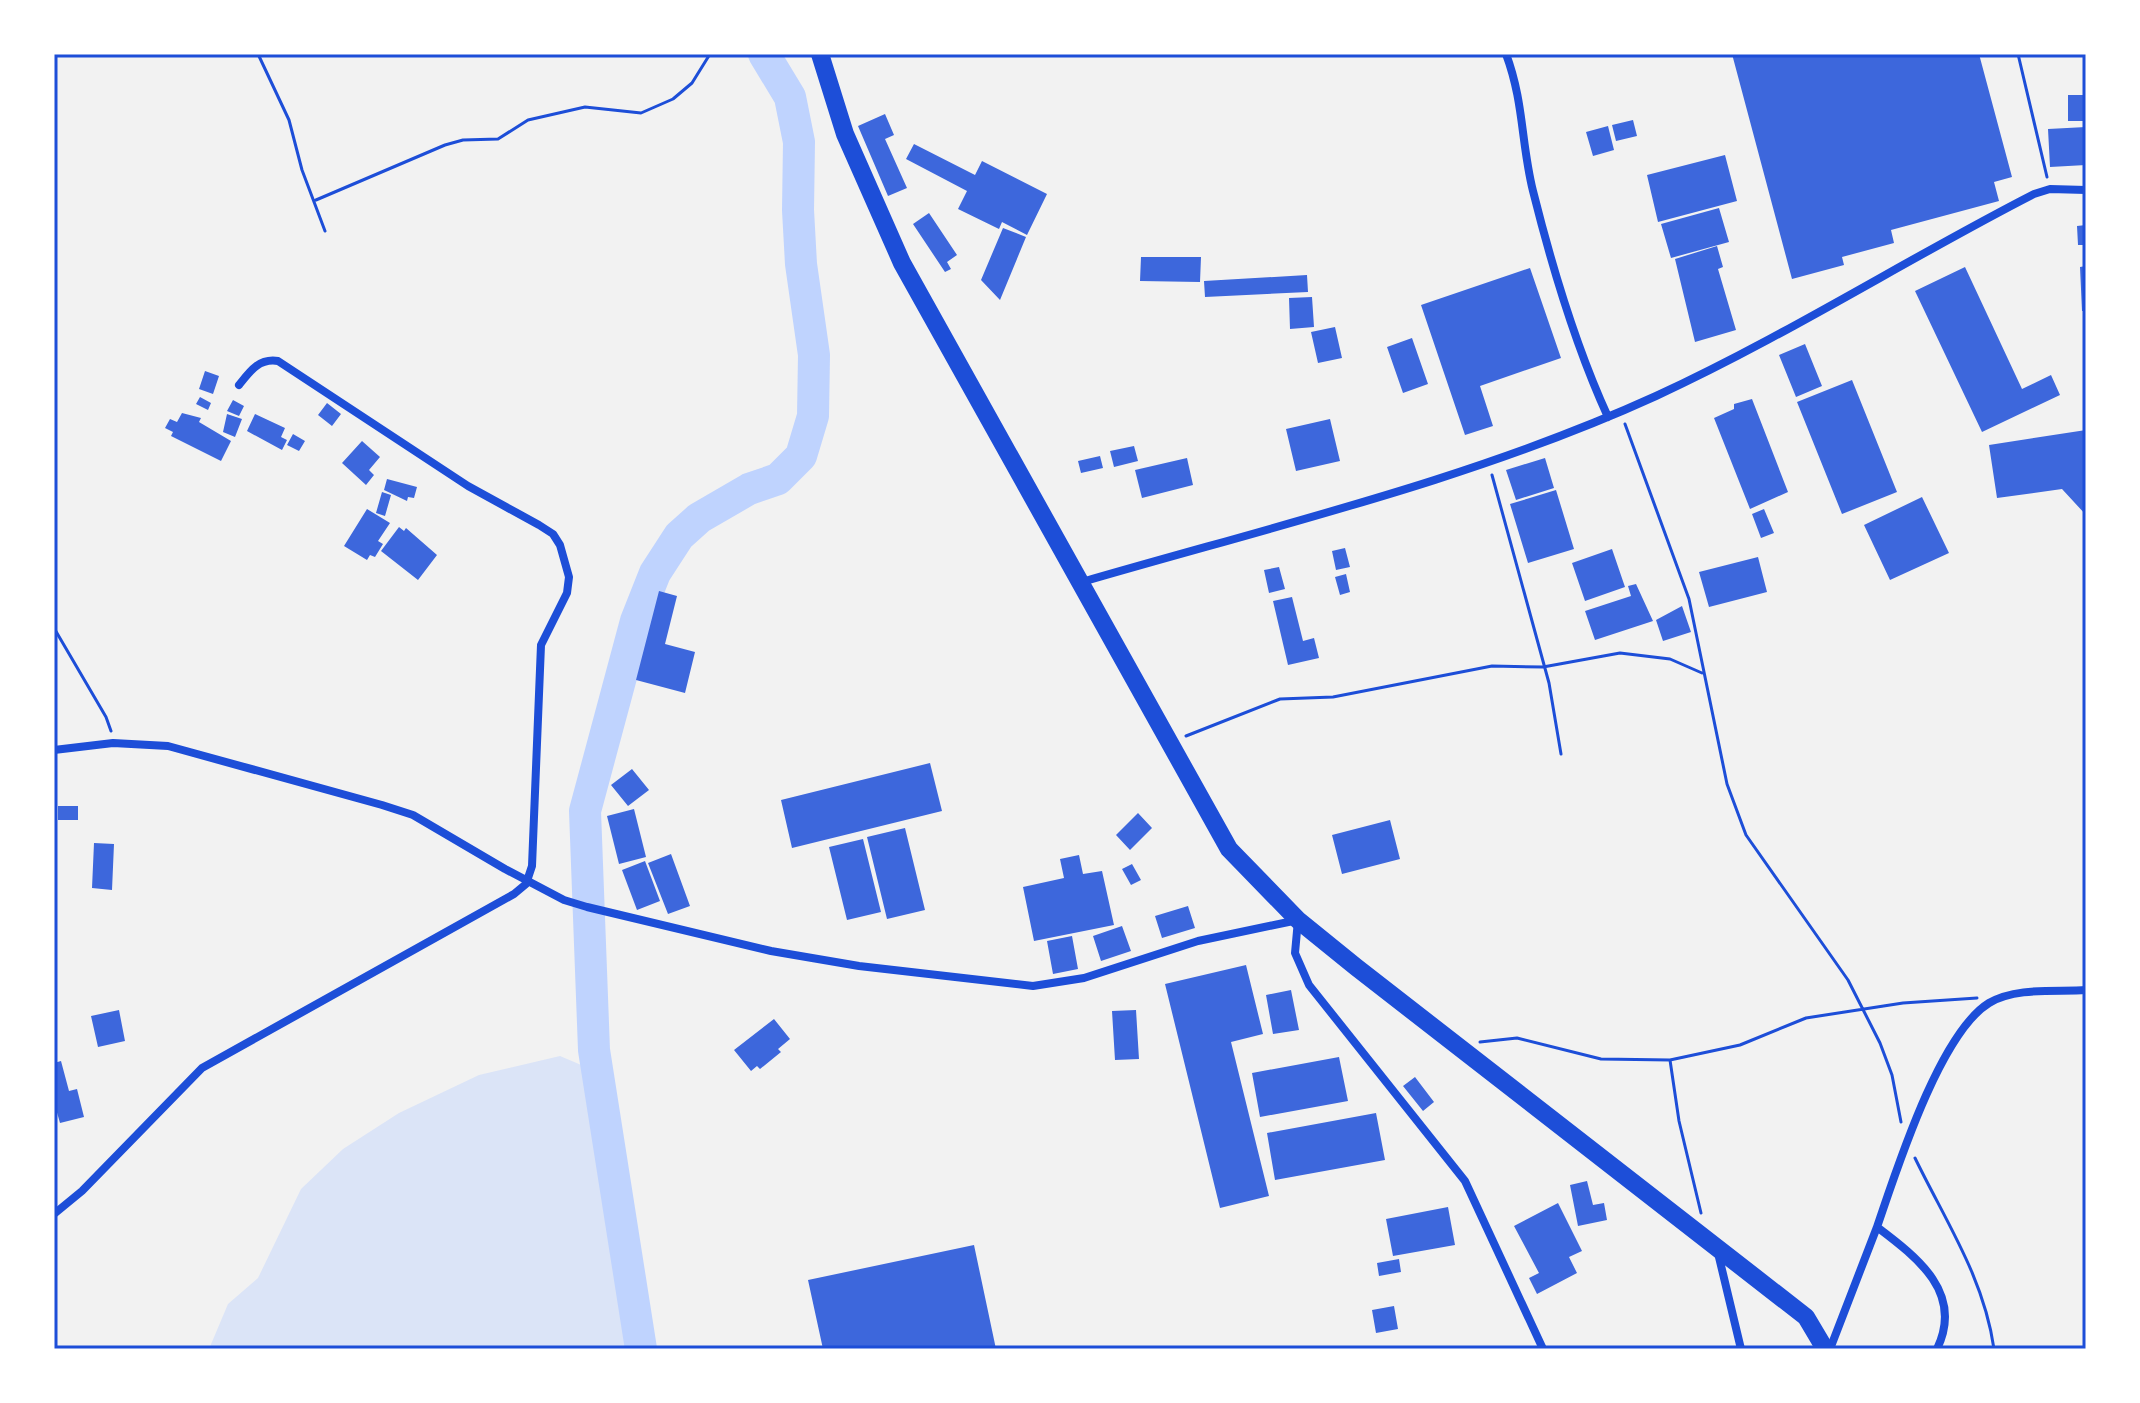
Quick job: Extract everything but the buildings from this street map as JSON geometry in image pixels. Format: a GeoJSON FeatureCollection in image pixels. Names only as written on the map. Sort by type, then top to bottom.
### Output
{"type":"FeatureCollection","features":[{"type":"Feature","properties":{"kind":"highway"},"geometry":{"type":"LineString","coordinates":[[820,54],[845,134],[902,263],[1229,849],[1298,920],[1806,1317],[1827,1349]]}},
{"type":"Feature","properties":{"kind":"street"},"geometry":{"type":"LineString","coordinates":[[1506,54],[1523,110],[1533,191],[1582,361],[1608,417]]}},
{"type":"Feature","properties":{"kind":"street"},"geometry":{"type":"LineString","coordinates":[[1081,582],[1488,461],[1608,417],[1759,344],[2017,202],[2050,189],[2086,190]]}},
{"type":"Feature","properties":{"kind":"street"},"geometry":{"type":"LineString","coordinates":[[54,1214],[82,1191],[202,1068],[514,894],[528,880],[534,827],[541,645],[567,593],[569,577],[560,545],[544,528],[468,486],[278,361],[269,360],[254,366],[239,385]]}},
{"type":"Feature","properties":{"kind":"street"},"geometry":{"type":"LineString","coordinates":[[54,750],[113,743],[168,746],[413,815],[528,880],[587,907],[771,951],[859,966],[1033,986],[1084,978],[1198,941],[1298,920],[1295,953],[1309,985],[1465,1181],[1543,1349]]}},
{"type":"Feature","properties":{"kind":"street"},"geometry":{"type":"LineString","coordinates":[[1827,1349],[1877,1227],[1907,1142],[1958,1035],[1971,1018],[1993,1001],[2016,994],[2086,990]]}},
{"type":"Feature","properties":{"kind":"street"},"geometry":{"type":"LineString","coordinates":[[1877,1227],[1926,1268],[1938,1284],[1947,1317],[1937,1349]]}},
{"type":"Feature","properties":{"kind":"street"},"geometry":{"type":"LineString","coordinates":[[1712,1244],[1741,1349]]}},
{"type":"Feature","properties":{"kind":"path"},"geometry":{"type":"LineString","coordinates":[[258,54],[289,120],[302,170],[316,200],[325,231]]}},
{"type":"Feature","properties":{"kind":"path"},"geometry":{"type":"LineString","coordinates":[[316,200],[445,145],[463,140],[498,139],[528,120],[585,107],[641,113],[683,91],[692,83],[710,54]]}},
{"type":"Feature","properties":{"kind":"path"},"geometry":{"type":"LineString","coordinates":[[2018,54],[2050,189]]}},
{"type":"Feature","properties":{"kind":"path"},"geometry":{"type":"LineString","coordinates":[[1620,410],[1683,579],[1727,784],[1746,835],[1848,980],[1865,1012],[1892,1075],[1907,1142],[1976,1275],[1989,1315],[1994,1349]]}},
{"type":"Feature","properties":{"kind":"path"},"geometry":{"type":"LineString","coordinates":[[1488,461],[1509,528],[1561,754]]}},
{"type":"Feature","properties":{"kind":"path"},"geometry":{"type":"LineString","coordinates":[[54,628],[106,717],[113,743]]}},
{"type":"Feature","properties":{"kind":"path"},"geometry":{"type":"LineString","coordinates":[[1170,745],[1208,725],[1280,699],[1333,697],[1492,666],[1543,667],[1620,653],[1670,659],[1702,673]]}},
{"type":"Feature","properties":{"kind":"path"},"geometry":{"type":"LineString","coordinates":[[1463,1051],[1483,1041],[1517,1038],[1601,1059],[1670,1060],[1740,1045],[1806,1018],[1950,999],[1993,1001]]}},
{"type":"Feature","properties":{"kind":"path"},"geometry":{"type":"LineString","coordinates":[[1670,1060],[1679,1121],[1712,1244]]}},
{"type":"Feature","properties":{"kind":"shaded area"},"geometry":{"type":"Polygon","coordinates":[[[560,1056],[593,1070],[606,1203],[630,1349],[209,1349],[228,1304],[258,1278],[301,1189],[343,1149],[399,1113],[479,1075],[560,1056]]]}},
{"type":"Feature","properties":{"kind":"waterway"},"geometry":{"type":"LineString","coordinates":[[641,1349],[594,1050],[585,811],[636,621],[655,573],[679,536],[699,518],[749,489],[778,479],[801,456],[813,416],[814,355],[801,264],[798,210],[799,142],[790,97],[764,54]]}}]}
